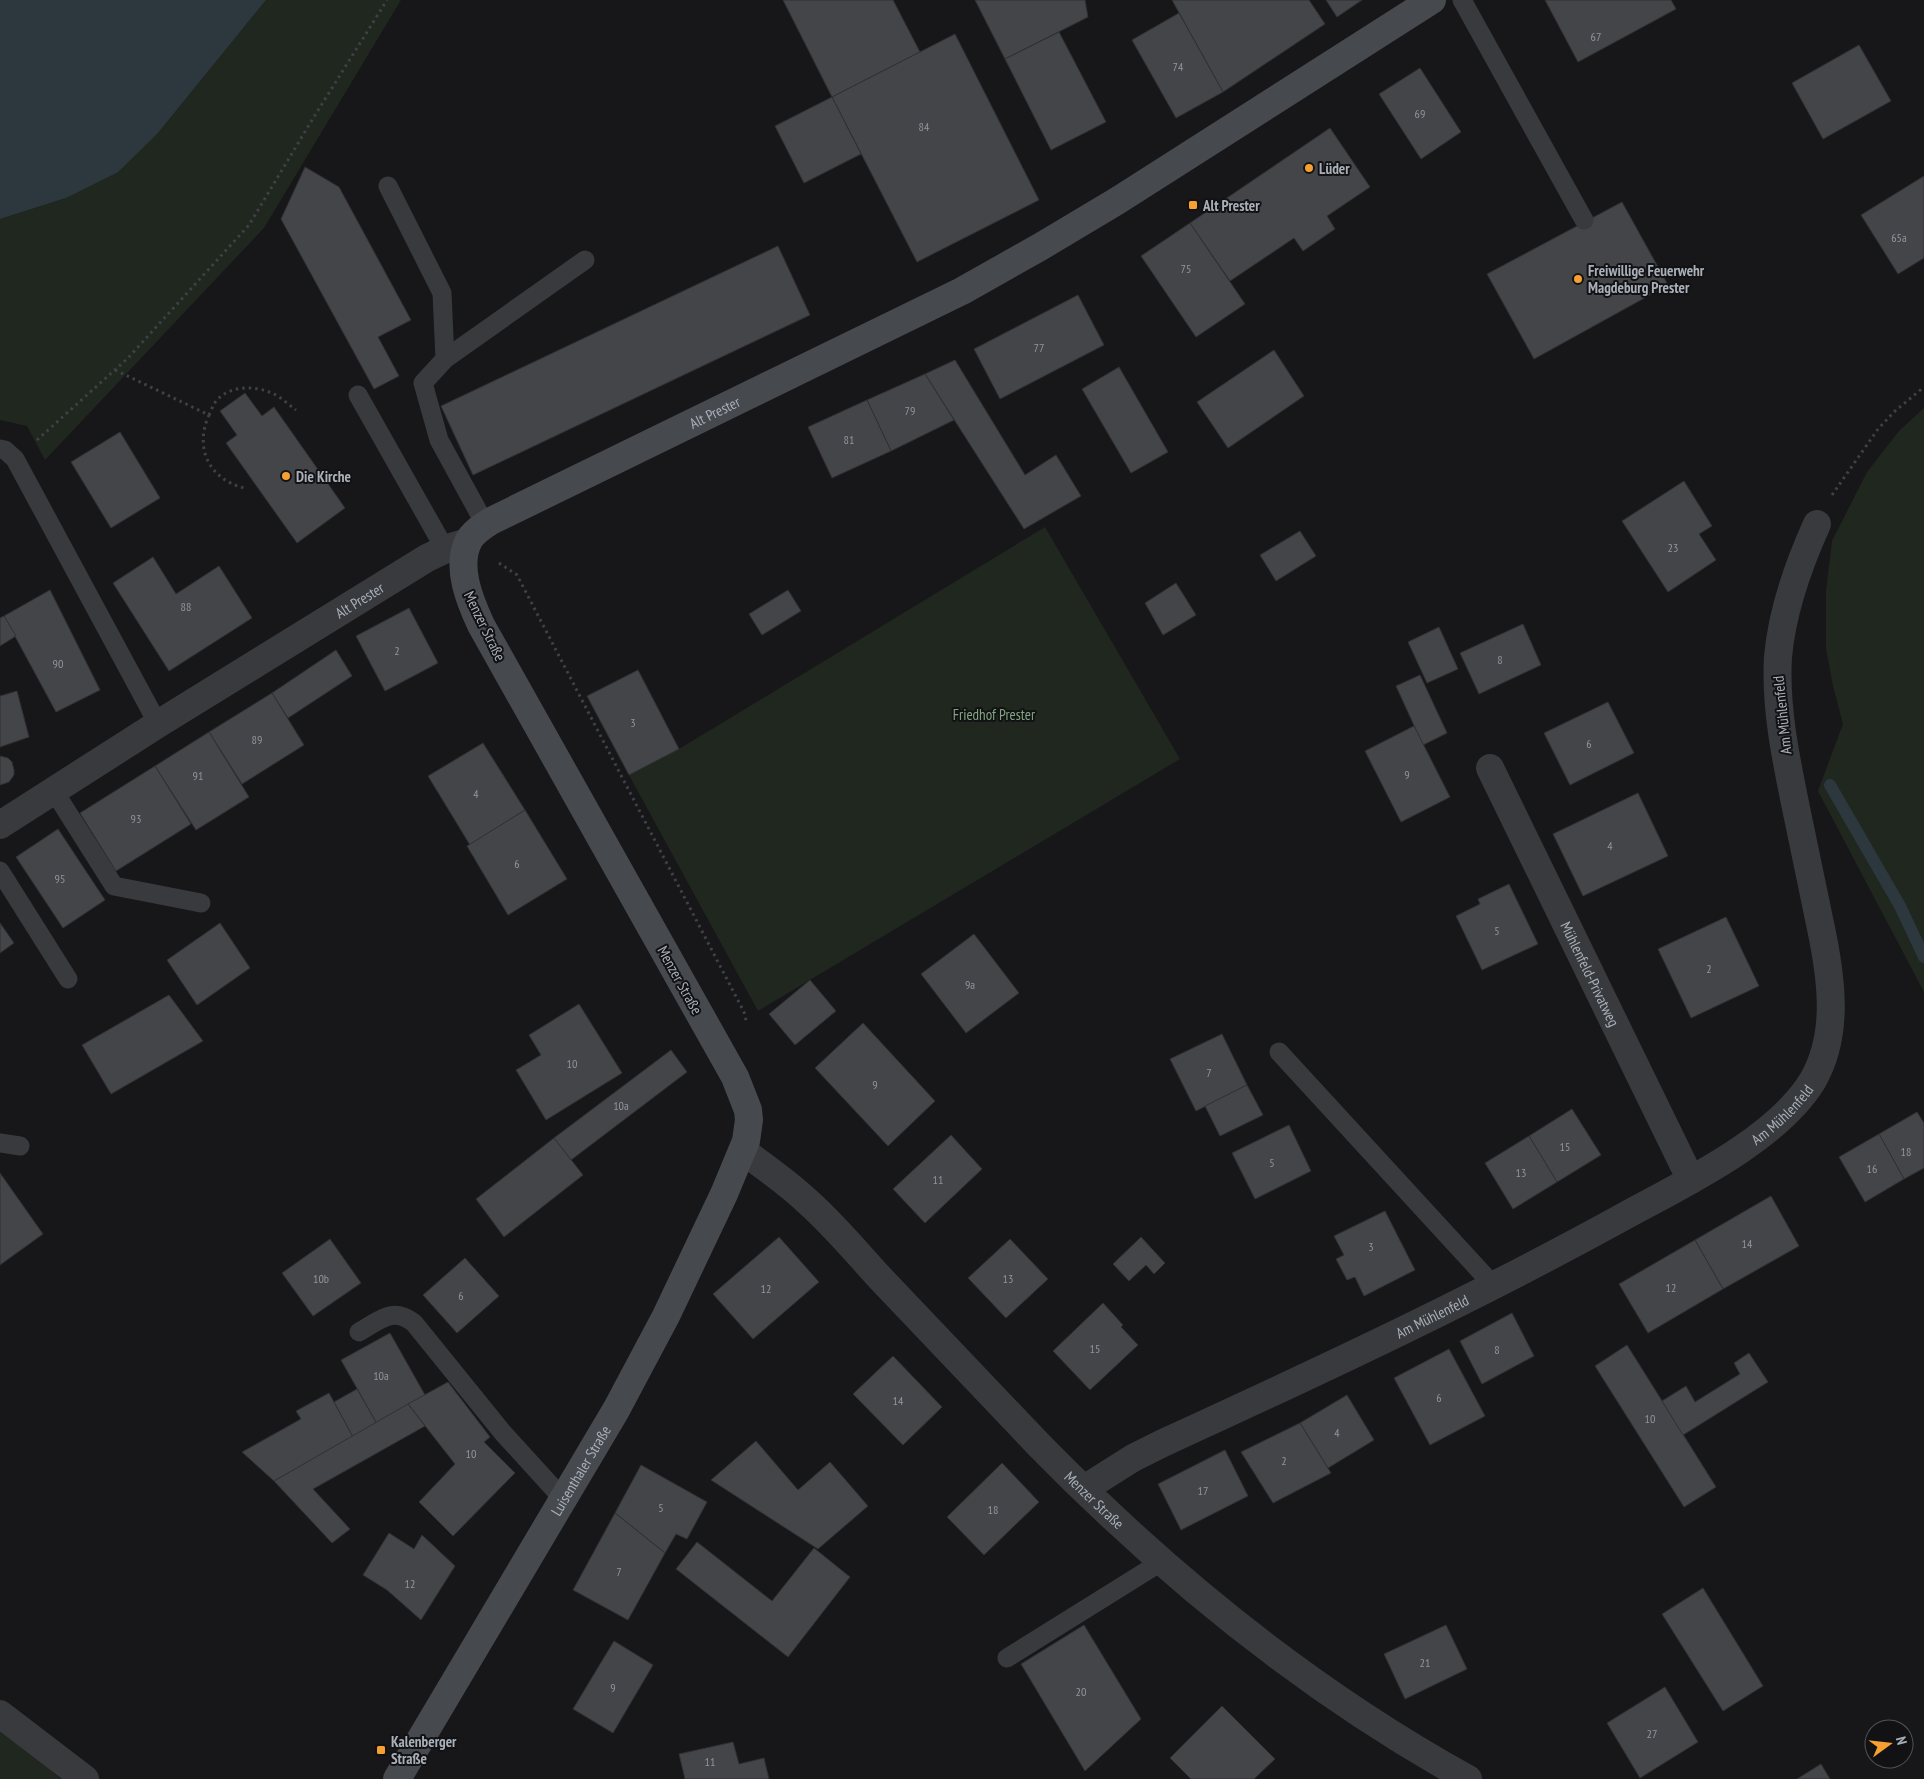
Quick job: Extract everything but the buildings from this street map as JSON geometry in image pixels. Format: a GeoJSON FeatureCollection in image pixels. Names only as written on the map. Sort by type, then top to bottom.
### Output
{"type":"FeatureCollection","features":[{"type":"Feature","properties":{"kind":"main road","name":"Alt Prester"},"geometry":{"type":"LineString","coordinates":[[466,539],[962,291],[1117,201],[1432,0]]}},
{"type":"Feature","properties":{"kind":"main road","name":"Menzer Straße"},"geometry":{"type":"LineString","coordinates":[[466,539],[465,584],[481,625],[743,1094],[749,1120],[743,1151]]}},
{"type":"Feature","properties":{"kind":"main road","name":"Luisenthaler Straße"},"geometry":{"type":"LineString","coordinates":[[397,1779],[616,1410],[655,1339],[743,1151]]}},
{"type":"Feature","properties":{"kind":"street","name":"Am Mühlenfeld"},"geometry":{"type":"LineString","coordinates":[[1084,1489],[1133,1458],[1494,1286],[1691,1180],[1751,1142],[1790,1108],[1806,1089],[1816,1073],[1828,1040],[1832,1014],[1829,972],[1788,766],[1781,720],[1778,673],[1781,638],[1792,587],[1802,557],[1817,524]]}},
{"type":"Feature","properties":{"kind":"street","name":"Alt Prester"},"geometry":{"type":"LineString","coordinates":[[0,825],[158,724],[422,560],[466,539]]}},
{"type":"Feature","properties":{"kind":"street","name":"Mühlenfeld-Privatweg"},"geometry":{"type":"LineString","coordinates":[[1490,768],[1691,1180]]}},
{"type":"Feature","properties":{"kind":"street","name":"Menzer Straße"},"geometry":{"type":"LineString","coordinates":[[743,1151],[808,1202],[999,1404],[1084,1489],[1161,1562],[1224,1615],[1289,1665],[1424,1755],[1468,1779]]}},
{"type":"Feature","properties":{"kind":"street"},"geometry":{"type":"LineString","coordinates":[[0,1714],[85,1779]]}},
{"type":"Feature","properties":{"kind":"lane"},"geometry":{"type":"LineString","coordinates":[[1462,0],[1584,220]]}},
{"type":"Feature","properties":{"kind":"lane"},"geometry":{"type":"LineString","coordinates":[[388,186],[442,293],[445,358]]}},
{"type":"Feature","properties":{"kind":"lane"},"geometry":{"type":"LineString","coordinates":[[466,539],[423,383],[445,358],[585,260]]}},
{"type":"Feature","properties":{"kind":"lane"},"geometry":{"type":"LineString","coordinates":[[358,396],[466,539]]}},
{"type":"Feature","properties":{"kind":"lane"},"geometry":{"type":"LineString","coordinates":[[7,454],[158,724]]}},
{"type":"Feature","properties":{"kind":"lane"},"geometry":{"type":"LineString","coordinates":[[54,790],[114,886],[201,903]]}},
{"type":"Feature","properties":{"kind":"lane"},"geometry":{"type":"LineString","coordinates":[[0,871],[68,979]]}},
{"type":"Feature","properties":{"kind":"lane"},"geometry":{"type":"LineString","coordinates":[[1280,1052],[1494,1286]]}},
{"type":"Feature","properties":{"kind":"lane"},"geometry":{"type":"LineString","coordinates":[[0,1143],[20,1146]]}},
{"type":"Feature","properties":{"kind":"lane"},"geometry":{"type":"LineString","coordinates":[[359,1332],[391,1315],[405,1316],[414,1323],[503,1433],[564,1500]]}},
{"type":"Feature","properties":{"kind":"lane"},"geometry":{"type":"LineString","coordinates":[[1007,1658],[1161,1562]]}},
{"type":"Feature","properties":{"kind":"path"},"geometry":{"type":"LineString","coordinates":[[7,454],[115,370],[250,225],[312,120],[388,0]]}},
{"type":"Feature","properties":{"kind":"path"},"geometry":{"type":"LineString","coordinates":[[115,370],[208,415]]}},
{"type":"Feature","properties":{"kind":"path"},"geometry":{"type":"LineString","coordinates":[[1817,524],[1838,485],[1878,429],[1895,411],[1924,387]]}},
{"type":"Feature","properties":{"kind":"path"},"geometry":{"type":"LineString","coordinates":[[244,488],[231,485],[222,478],[208,461],[203,451],[203,428],[216,401],[230,391],[244,388],[261,389],[276,395],[296,410]]}},
{"type":"Feature","properties":{"kind":"path"},"geometry":{"type":"LineString","coordinates":[[466,539],[517,574],[744,1012],[748,1028]]}},
{"type":"Feature","properties":{"kind":"green space"},"geometry":{"type":"Polygon","coordinates":[[[266,0],[401,0],[264,228],[45,460],[27,426],[0,420],[0,219],[66,198],[158,133],[266,0]]]}},
{"type":"Feature","properties":{"kind":"green space"},"geometry":{"type":"Polygon","coordinates":[[[1924,408],[1924,992],[1818,791],[1843,724],[1826,648],[1826,591],[1832,541],[1867,472],[1899,431],[1924,408]]]}},
{"type":"Feature","properties":{"kind":"green space","name":"Friedhof Prester"},"geometry":{"type":"Polygon","coordinates":[[[1045,527],[1180,759],[758,1011],[629,775],[679,749],[1045,527]]]}},
{"type":"Feature","properties":{"kind":"green space"},"geometry":{"type":"Polygon","coordinates":[[[0,1730],[61,1779],[0,1779],[0,1730]]]}},
{"type":"Feature","properties":{"kind":"shaded area"},"geometry":{"type":"Polygon","coordinates":[[[0,0],[266,0],[158,133],[118,172],[66,198],[0,219],[0,0]]]}},
{"type":"Feature","properties":{"kind":"waterway"},"geometry":{"type":"LineString","coordinates":[[1830,785],[1900,906],[1924,957]]}},
{"type":"Feature","properties":{"kind":"place","name":"Lüder"},"geometry":{"type":"Point","coordinates":[1309,168]}},
{"type":"Feature","properties":{"kind":"place","name":"Alt Prester"},"geometry":{"type":"Point","coordinates":[1193,205]}},
{"type":"Feature","properties":{"kind":"place","name":"Freiwillige Feuerwehr Magdeburg Prester"},"geometry":{"type":"Point","coordinates":[1578,279]}},
{"type":"Feature","properties":{"kind":"place","name":"Die Kirche"},"geometry":{"type":"Point","coordinates":[286,476]}},
{"type":"Feature","properties":{"kind":"place","name":"Kalenberger Straße"},"geometry":{"type":"Point","coordinates":[381,1750]}}]}
